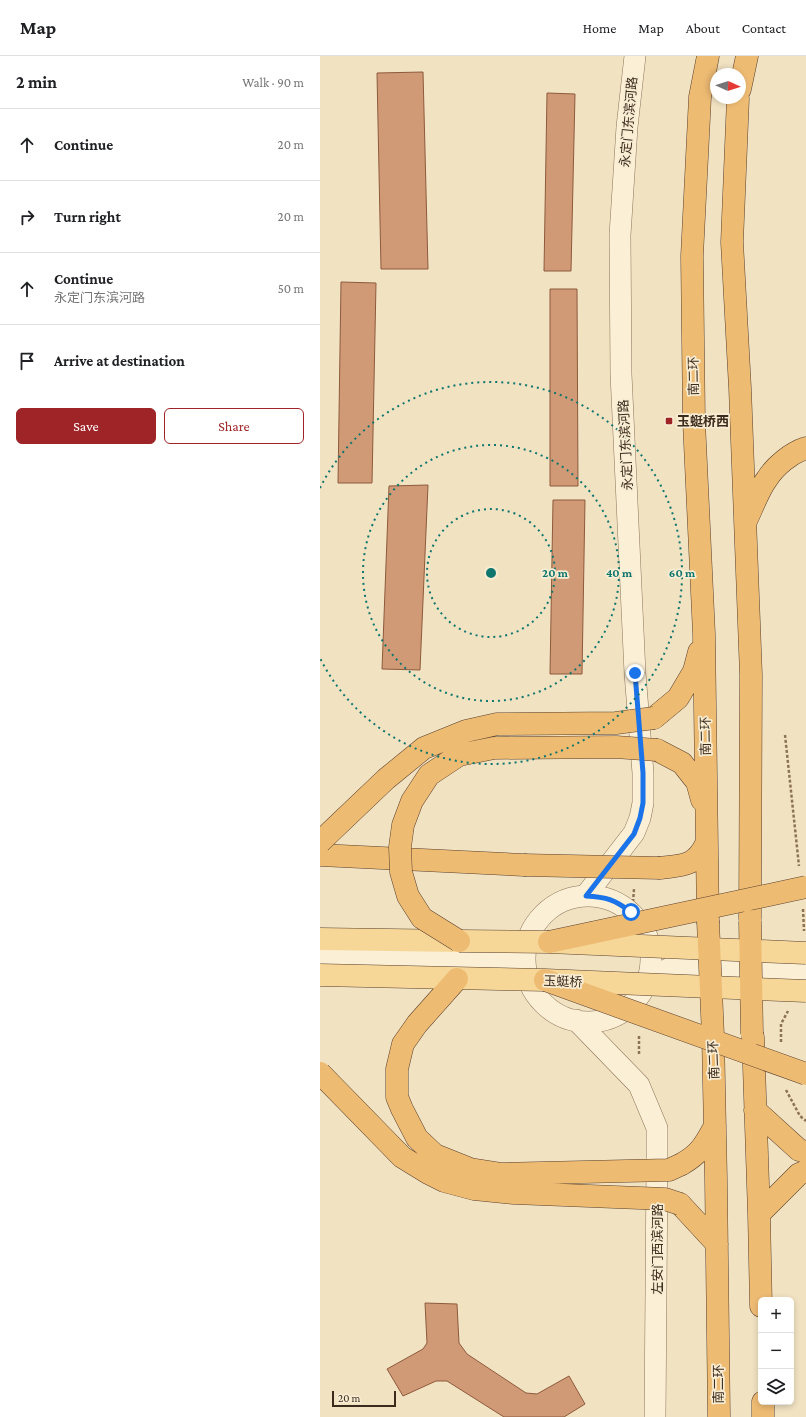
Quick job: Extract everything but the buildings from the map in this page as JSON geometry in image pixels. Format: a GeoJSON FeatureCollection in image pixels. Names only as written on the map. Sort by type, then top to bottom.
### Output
{"type":"FeatureCollection","features":[{"type":"Feature","properties":{"kind":"highway","name":"南二环"},"geometry":{"type":"LineString","coordinates":[[708,56],[700,97],[692,256],[694,422],[704,634],[706,844],[715,1126],[719,1417]]}},
{"type":"Feature","properties":{"kind":"highway"},"geometry":{"type":"LineString","coordinates":[[744,68],[747,56]]}},
{"type":"Feature","properties":{"kind":"highway"},"geometry":{"type":"LineString","coordinates":[[738,104],[732,242],[740,388],[751,675],[750,921],[752,1034],[761,1297]]}},
{"type":"Feature","properties":{"kind":"highway"},"geometry":{"type":"LineString","coordinates":[[745,524],[767,479],[783,462],[800,450],[806,448]]}},
{"type":"Feature","properties":{"kind":"highway"},"geometry":{"type":"LineString","coordinates":[[320,842],[386,780],[424,748],[466,731],[497,724],[616,723],[654,718],[678,698],[690,678],[694,671],[704,634]]}},
{"type":"Feature","properties":{"kind":"highway"},"geometry":{"type":"LineString","coordinates":[[459,941],[422,918],[408,896],[401,872],[400,847],[403,825],[412,801],[429,775],[459,755],[494,748],[616,748],[657,750],[682,763],[697,782],[706,816]]}},
{"type":"Feature","properties":{"kind":"highway"},"geometry":{"type":"LineString","coordinates":[[660,868],[686,864],[696,860],[706,844]]}},
{"type":"Feature","properties":{"kind":"highway"},"geometry":{"type":"LineString","coordinates":[[320,855],[524,865],[687,870],[702,878],[707,887]]}},
{"type":"Feature","properties":{"kind":"highway"},"geometry":{"type":"LineString","coordinates":[[538,942],[803,887]]}},
{"type":"Feature","properties":{"kind":"highway"},"geometry":{"type":"LineString","coordinates":[[457,979],[417,1024],[403,1044],[398,1069],[397,1097],[402,1109],[417,1138],[435,1155],[470,1169],[502,1174],[669,1170],[694,1156],[703,1147],[715,1126]]}},
{"type":"Feature","properties":{"kind":"highway"},"geometry":{"type":"LineString","coordinates":[[537,980],[806,1074]]}},
{"type":"Feature","properties":{"kind":"highway"},"geometry":{"type":"LineString","coordinates":[[320,1073],[402,1156],[428,1173],[444,1181],[481,1190],[514,1193],[665,1199],[680,1204],[717,1244]]}},
{"type":"Feature","properties":{"kind":"highway"},"geometry":{"type":"LineString","coordinates":[[755,1110],[799,1150],[806,1152]]}},
{"type":"Feature","properties":{"kind":"highway"},"geometry":{"type":"LineString","coordinates":[[759,1214],[799,1174],[806,1171]]}},
{"type":"Feature","properties":{"kind":"highway"},"geometry":{"type":"LineString","coordinates":[[763,1405],[763,1417]]}},
{"type":"Feature","properties":{"kind":"main road"},"geometry":{"type":"LineString","coordinates":[[320,939],[805,944]]}},
{"type":"Feature","properties":{"kind":"main road","name":"玉蜓桥"},"geometry":{"type":"LineString","coordinates":[[320,975],[537,980],[806,991]]}},
{"type":"Feature","properties":{"kind":"street","name":"永定门东滨河路"},"geometry":{"type":"LineString","coordinates":[[586,896],[634,834],[640,818],[643,803],[643,773],[635,673],[621,374],[620,235],[627,127],[635,56]]}},
{"type":"Feature","properties":{"kind":"street"},"geometry":{"type":"LineString","coordinates":[[586,896],[602,897],[618,903],[631,912],[643,928],[650,946],[651,966],[646,983],[638,997],[626,1009],[610,1018],[593,1021],[576,1020],[556,1013],[541,1000],[537,980],[526,962],[538,942],[536,924],[549,909],[566,899],[586,896]]}},
{"type":"Feature","properties":{"kind":"street"},"geometry":{"type":"LineString","coordinates":[[508,961],[538,942]]}},
{"type":"Feature","properties":{"kind":"street"},"geometry":{"type":"LineString","coordinates":[[650,946],[671,967]]}},
{"type":"Feature","properties":{"kind":"street"},"geometry":{"type":"LineString","coordinates":[[320,954],[508,961],[537,980]]}},
{"type":"Feature","properties":{"kind":"street"},"geometry":{"type":"LineString","coordinates":[[646,983],[671,967],[806,971]]}},
{"type":"Feature","properties":{"kind":"street"},"geometry":{"type":"LineString","coordinates":[[576,1020],[639,1085]]}},
{"type":"Feature","properties":{"kind":"street","name":"左安门西滨河路"},"geometry":{"type":"LineString","coordinates":[[639,1085],[657,1128],[658,1166],[655,1417]]}},
{"type":"Feature","properties":{"kind":"path"},"geometry":{"type":"LineString","coordinates":[[785,735],[803,887],[805,944]]}},
{"type":"Feature","properties":{"kind":"path"},"geometry":{"type":"LineString","coordinates":[[781,1024],[790,1008]]}},
{"type":"Feature","properties":{"kind":"path"},"geometry":{"type":"LineString","coordinates":[[638,1032],[639,1085]]}},
{"type":"Feature","properties":{"kind":"place","name":"玉蜓桥西"},"geometry":{"type":"Point","coordinates":[669,421]}},
{"type":"Feature","properties":{"kind":"route"},"geometry":{"type":"LineString","coordinates":[[631,912],[618,903],[602,897],[586,896],[634,834],[640,818],[643,803],[643,773],[635,673]]}}]}
